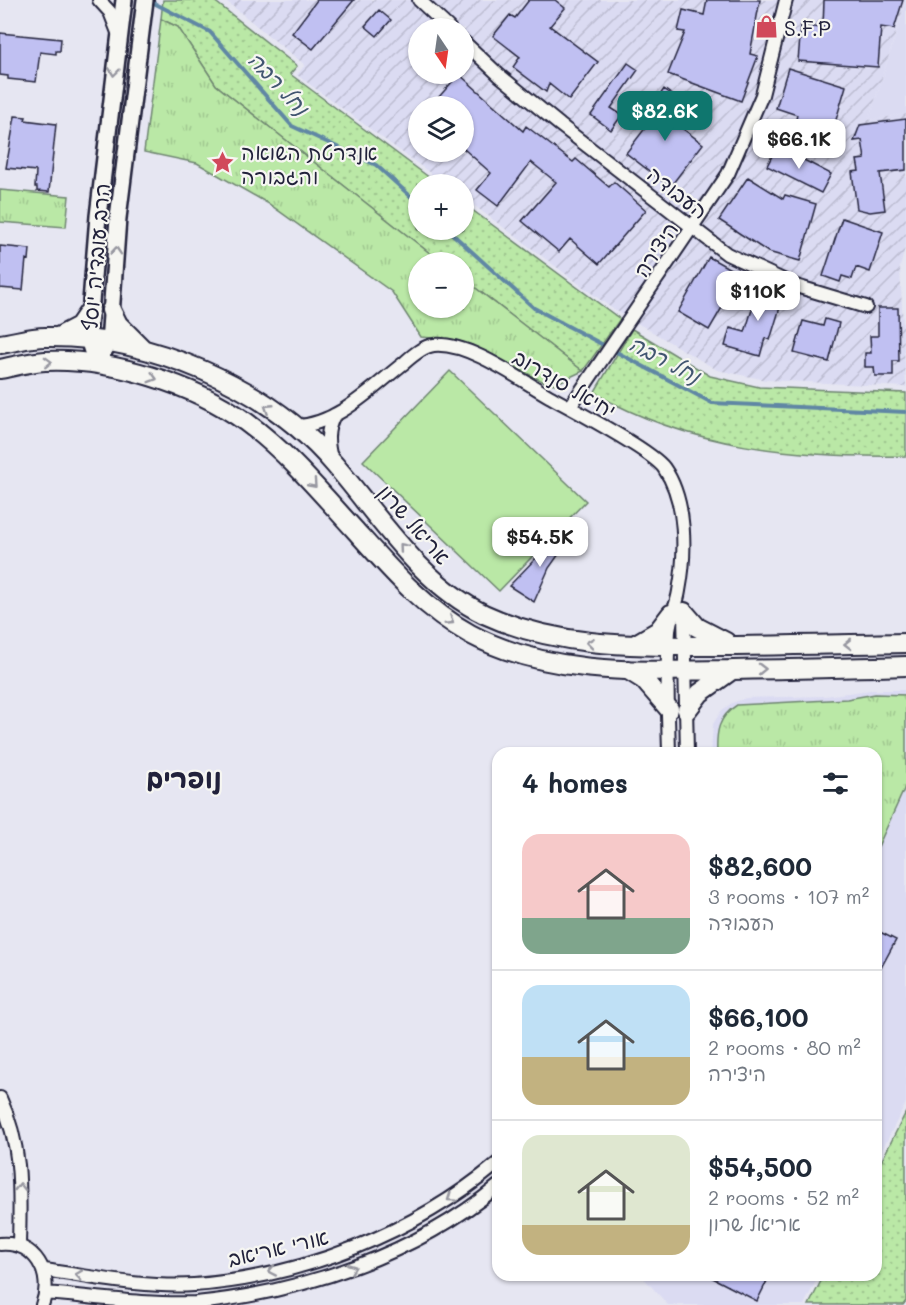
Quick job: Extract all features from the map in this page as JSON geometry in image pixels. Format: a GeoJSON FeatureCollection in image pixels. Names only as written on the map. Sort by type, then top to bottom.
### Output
{"type":"FeatureCollection","features":[{"type":"Feature","properties":{"kind":"main road"},"geometry":{"type":"LineString","coordinates":[[55,338],[79,326],[90,310]]}},
{"type":"Feature","properties":{"kind":"main road"},"geometry":{"type":"LineString","coordinates":[[111,310],[129,338],[146,351]]}},
{"type":"Feature","properties":{"kind":"main road","name":"אריאל שרון"},"geometry":{"type":"LineString","coordinates":[[0,344],[55,338],[88,339],[146,351],[186,363],[213,375],[296,426],[332,461],[437,583],[474,608],[519,628],[551,637],[593,644],[632,646],[906,643]]}},
{"type":"Feature","properties":{"kind":"main road"},"geometry":{"type":"LineString","coordinates":[[0,369],[45,361],[96,364],[177,385],[245,421],[304,474],[421,601],[471,634],[546,661],[628,670],[906,666]]}},
{"type":"Feature","properties":{"kind":"main road"},"geometry":{"type":"LineString","coordinates":[[632,646],[658,631],[678,613],[696,627],[733,646]]}},
{"type":"Feature","properties":{"kind":"main road"},"geometry":{"type":"LineString","coordinates":[[628,670],[644,680],[678,709],[732,670]]}},
{"type":"Feature","properties":{"kind":"street"},"geometry":{"type":"LineString","coordinates":[[99,0],[113,17],[119,36]]}},
{"type":"Feature","properties":{"kind":"street","name":"הרב עובדיה יוסף"},"geometry":{"type":"LineString","coordinates":[[96,364],[109,343],[118,218],[145,0]]}},
{"type":"Feature","properties":{"kind":"street"},"geometry":{"type":"LineString","coordinates":[[419,0],[438,18]]}},
{"type":"Feature","properties":{"kind":"street","name":"היצירה"},"geometry":{"type":"LineString","coordinates":[[570,407],[693,229],[728,174],[762,95],[786,0]]}},
{"type":"Feature","properties":{"kind":"street","name":"הרב עובדיה יוסף"},"geometry":{"type":"LineString","coordinates":[[96,364],[88,339],[90,310],[98,216],[123,7]]}},
{"type":"Feature","properties":{"kind":"street","name":"העבודה"},"geometry":{"type":"LineString","coordinates":[[474,51],[560,125],[727,254],[796,286],[866,307]]}},
{"type":"Feature","properties":{"kind":"street","name":"יחיאל סנדרוב"},"geometry":{"type":"LineString","coordinates":[[296,426],[309,426],[335,414],[419,351],[433,345],[452,347],[472,353],[570,407],[663,466],[675,489],[683,543],[677,670]]}},
{"type":"Feature","properties":{"kind":"street"},"geometry":{"type":"LineString","coordinates":[[332,461],[327,442],[328,426],[335,414]]}},
{"type":"Feature","properties":{"kind":"street","name":"יחיאל סנדרוב"},"geometry":{"type":"LineString","coordinates":[[677,646],[678,613]]}},
{"type":"Feature","properties":{"kind":"street"},"geometry":{"type":"LineString","coordinates":[[677,646],[678,709],[686,747]]}},
{"type":"Feature","properties":{"kind":"street"},"geometry":{"type":"LineString","coordinates":[[670,747],[678,709],[677,670]]}},
{"type":"Feature","properties":{"kind":"street"},"geometry":{"type":"LineString","coordinates":[[0,1098],[13,1126],[20,1178],[19,1246]]}},
{"type":"Feature","properties":{"kind":"street","name":"אורי אריאב"},"geometry":{"type":"LineString","coordinates":[[44,1270],[145,1284],[194,1285],[296,1267],[345,1252],[392,1231],[439,1207],[492,1167]]}},
{"type":"Feature","properties":{"kind":"street","name":"אורי אריאב"},"geometry":{"type":"LineString","coordinates":[[44,1299],[195,1303],[300,1284],[351,1269],[399,1247],[448,1222],[492,1190]]}},
{"type":"Feature","properties":{"kind":"street"},"geometry":{"type":"LineString","coordinates":[[0,1244],[19,1246],[30,1251],[44,1270],[44,1299]]}},
{"type":"Feature","properties":{"kind":"shaded area"},"geometry":{"type":"Polygon","coordinates":[[[225,0],[906,0],[869,120],[906,114],[906,244],[900,267],[906,387],[766,380],[717,370],[610,307],[474,205],[474,174],[431,174],[415,162],[474,162],[474,96],[408,96],[408,157],[297,75],[305,65],[225,0]]]}},
{"type":"Feature","properties":{"kind":"shaded area"},"geometry":{"type":"Polygon","coordinates":[[[906,1],[906,114],[869,120],[906,1]]]}},
{"type":"Feature","properties":{"kind":"shaded area"},"geometry":{"type":"Polygon","coordinates":[[[871,690],[906,690],[906,1103],[882,1150],[882,747],[711,747],[713,724],[722,710],[732,703],[746,698],[825,696],[871,690]]]}},
{"type":"Feature","properties":{"kind":"shaded area"},"geometry":{"type":"Polygon","coordinates":[[[646,1281],[816,1281],[804,1305],[668,1305],[646,1281]]]}},
{"type":"Feature","properties":{"kind":"green space"},"geometry":{"type":"Polygon","coordinates":[[[163,0],[213,0],[297,66],[290,74],[425,174],[408,174],[408,236],[216,85],[178,27],[161,19],[163,0]]]}},
{"type":"Feature","properties":{"kind":"green space"},"geometry":{"type":"Polygon","coordinates":[[[161,19],[178,27],[216,85],[408,236],[408,240],[413,240],[428,252],[408,252],[408,317],[392,292],[269,204],[197,163],[144,152],[161,19]]]}},
{"type":"Feature","properties":{"kind":"green space"},"geometry":{"type":"Polygon","coordinates":[[[0,190],[69,196],[66,227],[0,222],[0,190]]]}},
{"type":"Feature","properties":{"kind":"green space"},"geometry":{"type":"Polygon","coordinates":[[[474,211],[620,319],[583,371],[474,287],[474,252],[428,252],[413,240],[474,240],[474,211]]]}},
{"type":"Feature","properties":{"kind":"green space"},"geometry":{"type":"Polygon","coordinates":[[[474,287],[583,371],[555,384],[544,382],[472,345],[455,340],[421,337],[409,318],[474,318],[474,287]]]}},
{"type":"Feature","properties":{"kind":"green space"},"geometry":{"type":"Polygon","coordinates":[[[632,329],[710,376],[759,387],[906,393],[906,456],[825,455],[745,446],[706,438],[630,412],[594,393],[632,329]]]}},
{"type":"Feature","properties":{"kind":"green space"},"geometry":{"type":"Polygon","coordinates":[[[450,371],[586,501],[499,591],[363,461],[450,371]]]}},
{"type":"Feature","properties":{"kind":"green space"},"geometry":{"type":"Polygon","coordinates":[[[875,694],[906,695],[906,785],[882,838],[882,747],[717,747],[722,720],[737,705],[847,699],[875,694]]]}},
{"type":"Feature","properties":{"kind":"green space"},"geometry":{"type":"Polygon","coordinates":[[[906,1112],[906,1301],[903,1305],[809,1305],[821,1281],[882,1281],[882,1160],[906,1112]]]}},
{"type":"Feature","properties":{"kind":"building"},"geometry":{"type":"Polygon","coordinates":[[[317,0],[354,0],[313,49],[292,33],[317,0]]]}},
{"type":"Feature","properties":{"kind":"building"},"geometry":{"type":"Polygon","coordinates":[[[529,0],[555,0],[565,8],[550,26],[598,62],[569,100],[549,84],[546,92],[513,67],[520,57],[493,36],[510,15],[515,18],[529,0]]]}},
{"type":"Feature","properties":{"kind":"building"},"geometry":{"type":"Polygon","coordinates":[[[707,0],[760,0],[750,54],[758,56],[741,101],[668,74],[685,32],[678,31],[683,10],[704,15],[707,0]]]}},
{"type":"Feature","properties":{"kind":"building"},"geometry":{"type":"Polygon","coordinates":[[[824,0],[903,0],[894,29],[881,27],[878,67],[798,61],[801,26],[823,28],[824,0]]]}},
{"type":"Feature","properties":{"kind":"building"},"geometry":{"type":"Polygon","coordinates":[[[379,10],[391,20],[377,36],[365,26],[379,10]]]}},
{"type":"Feature","properties":{"kind":"building"},"geometry":{"type":"Polygon","coordinates":[[[0,33],[61,39],[60,51],[56,51],[56,54],[40,52],[36,82],[8,79],[8,76],[0,75],[0,33]]]}},
{"type":"Feature","properties":{"kind":"building"},"geometry":{"type":"Polygon","coordinates":[[[628,63],[638,70],[611,108],[622,115],[611,130],[591,115],[628,63]]]}},
{"type":"Feature","properties":{"kind":"building"},"geometry":{"type":"Polygon","coordinates":[[[788,68],[846,86],[833,130],[796,119],[797,115],[776,108],[788,68]]]}},
{"type":"Feature","properties":{"kind":"building"},"geometry":{"type":"Polygon","coordinates":[[[450,84],[470,84],[523,131],[526,126],[573,162],[576,159],[609,187],[614,182],[646,210],[599,264],[570,239],[559,252],[522,221],[556,182],[531,162],[498,206],[477,190],[491,173],[474,158],[474,96],[440,96],[450,84]]]}},
{"type":"Feature","properties":{"kind":"building"},"geometry":{"type":"Polygon","coordinates":[[[664,89],[686,105],[674,122],[703,144],[670,187],[626,153],[663,105],[656,101],[664,89]]]}},
{"type":"Feature","properties":{"kind":"building"},"geometry":{"type":"Polygon","coordinates":[[[15,116],[26,117],[25,120],[56,124],[49,192],[37,191],[36,171],[6,168],[15,116]]]}},
{"type":"Feature","properties":{"kind":"building"},"geometry":{"type":"Polygon","coordinates":[[[906,119],[906,170],[880,173],[885,210],[870,212],[857,209],[852,172],[859,171],[857,160],[865,159],[862,140],[854,141],[860,125],[906,119]]]}},
{"type":"Feature","properties":{"kind":"building"},"geometry":{"type":"Polygon","coordinates":[[[777,146],[831,174],[821,193],[767,166],[777,146]]]}},
{"type":"Feature","properties":{"kind":"building"},"geometry":{"type":"Polygon","coordinates":[[[748,177],[783,199],[785,195],[816,204],[800,261],[768,252],[719,220],[748,177]]]}},
{"type":"Feature","properties":{"kind":"building"},"geometry":{"type":"Polygon","coordinates":[[[842,218],[883,232],[870,272],[856,267],[852,279],[842,276],[840,282],[823,276],[842,218]]]}},
{"type":"Feature","properties":{"kind":"building"},"geometry":{"type":"Polygon","coordinates":[[[0,246],[30,249],[29,260],[26,259],[23,290],[0,288],[0,246]]]}},
{"type":"Feature","properties":{"kind":"building"},"geometry":{"type":"Polygon","coordinates":[[[709,257],[741,275],[709,330],[678,312],[709,257]]]}},
{"type":"Feature","properties":{"kind":"building"},"geometry":{"type":"Polygon","coordinates":[[[760,284],[785,291],[770,340],[765,338],[760,356],[725,346],[730,328],[745,332],[760,284]]]}},
{"type":"Feature","properties":{"kind":"building"},"geometry":{"type":"Polygon","coordinates":[[[878,308],[898,308],[899,361],[893,361],[893,376],[875,376],[874,367],[865,367],[865,353],[871,353],[870,336],[878,336],[878,308]]]}},
{"type":"Feature","properties":{"kind":"building"},"geometry":{"type":"Polygon","coordinates":[[[825,319],[839,323],[829,362],[794,353],[803,321],[823,326],[825,319]]]}},
{"type":"Feature","properties":{"kind":"building"},"geometry":{"type":"Polygon","coordinates":[[[563,530],[571,537],[549,568],[534,602],[509,586],[563,530]]]}},
{"type":"Feature","properties":{"kind":"building"},"geometry":{"type":"Polygon","coordinates":[[[882,933],[896,940],[882,966],[882,933]]]}},
{"type":"Feature","properties":{"kind":"building"},"geometry":{"type":"Polygon","coordinates":[[[719,1281],[767,1281],[757,1301],[719,1281]]]}},
{"type":"Feature","properties":{"kind":"waterway","name":"נחל רבה"},"geometry":{"type":"LineString","coordinates":[[148,0],[210,32],[292,126],[376,165],[408,194]]}},
{"type":"Feature","properties":{"kind":"waterway","name":"נחל רבה"},"geometry":{"type":"LineString","coordinates":[[459,240],[534,308],[712,403],[906,412]]}},
{"type":"Feature","properties":{"kind":"place","name":"S.F.P"},"geometry":{"type":"Point","coordinates":[766,27]}},
{"type":"Feature","properties":{"kind":"place","name":"אנדרטת השואה והגבורה"},"geometry":{"type":"Point","coordinates":[223,163]}},
{"type":"Feature","properties":{"kind":"district","name":"נופרים"},"geometry":{"type":"Point","coordinates":[184,777]}}]}
